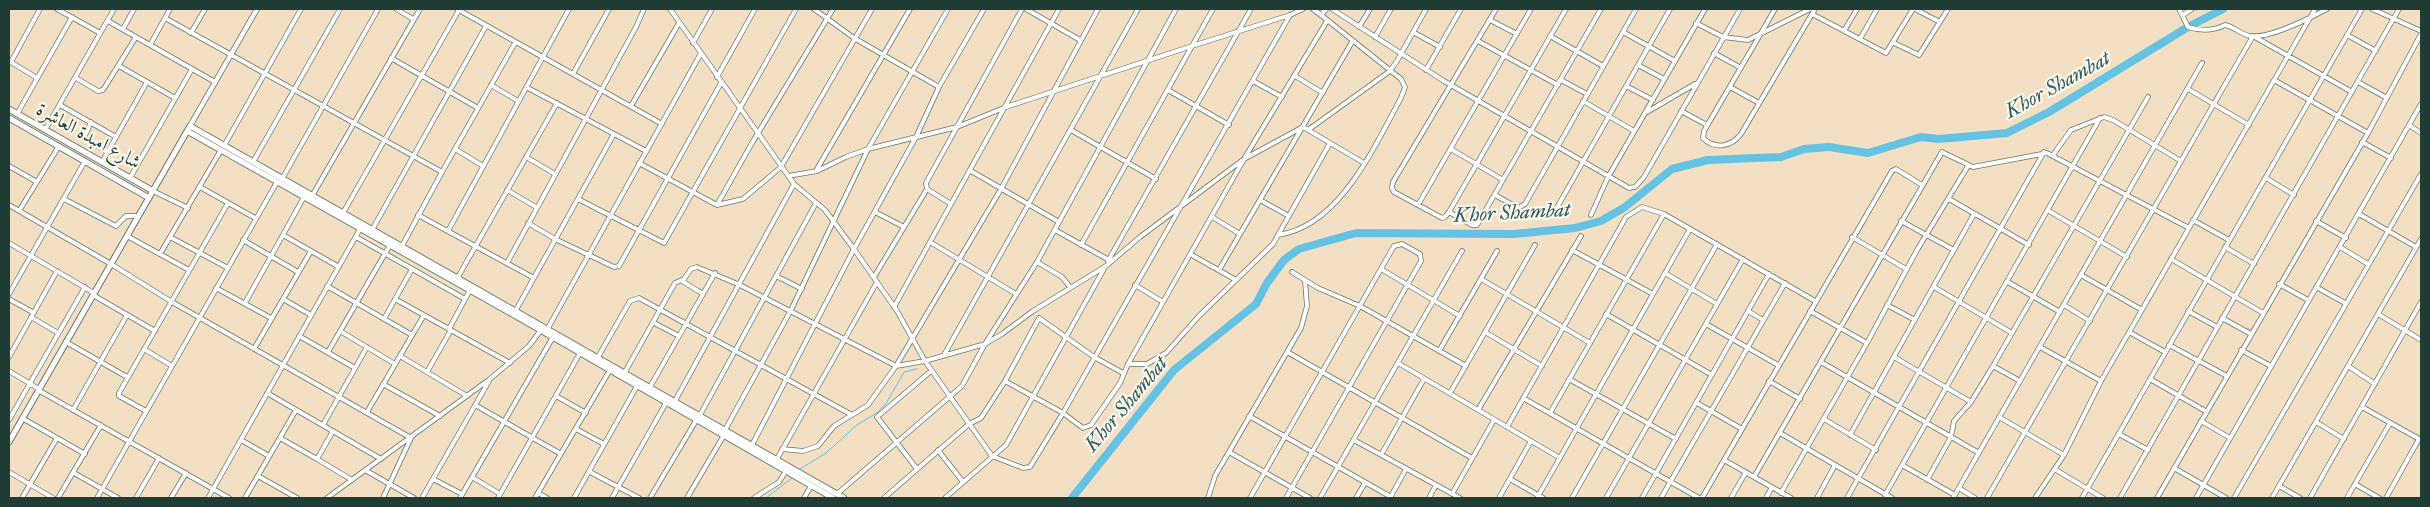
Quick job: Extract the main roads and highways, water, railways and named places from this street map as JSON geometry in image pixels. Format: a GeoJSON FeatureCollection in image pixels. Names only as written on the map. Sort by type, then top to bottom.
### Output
{"type":"FeatureCollection","features":[{"type":"Feature","properties":{"kind":"main road","name":"شارع امبدة العاشرة"},"geometry":{"type":"LineString","coordinates":[[9,109],[153,191]]}},
{"type":"Feature","properties":{"kind":"main road","name":"شارع امبدة العاشرة"},"geometry":{"type":"LineString","coordinates":[[9,118],[149,198]]}},
{"type":"Feature","properties":{"kind":"main road"},"geometry":{"type":"LineString","coordinates":[[10,439],[189,129],[279,181],[312,196],[548,328],[675,401],[786,471],[794,472]]}},
{"type":"Feature","properties":{"kind":"main road"},"geometry":{"type":"LineString","coordinates":[[223,148],[253,162],[304,198],[637,386],[698,417]]}},
{"type":"Feature","properties":{"kind":"main road"},"geometry":{"type":"LineString","coordinates":[[137,191],[141,184]]}},
{"type":"Feature","properties":{"kind":"main road"},"geometry":{"type":"LineString","coordinates":[[724,432],[777,459],[794,472],[835,496]]}},
{"type":"Feature","properties":{"kind":"main road"},"geometry":{"type":"LineString","coordinates":[[801,476],[811,486],[844,498]]}},
{"type":"Feature","properties":{"kind":"waterway","name":"Khor Shambat"},"geometry":{"type":"LineString","coordinates":[[1072,498],[1174,370],[1256,304],[1267,283],[1284,260],[1299,249],[1356,233],[1514,234],[1575,228],[1601,221],[1625,207],[1672,169],[1708,160],[1781,157],[1804,149],[1829,147],[1868,153],[1921,137],[1939,139],[2007,133],[2049,112],[2188,27],[2223,9]]}},
{"type":"Feature","properties":{"kind":"waterway"},"geometry":{"type":"LineString","coordinates":[[800,469],[826,453],[857,425],[878,412],[887,402],[904,372],[917,369]]}},
{"type":"Feature","properties":{"kind":"waterway"},"geometry":{"type":"LineString","coordinates":[[766,498],[792,478]]}}]}
